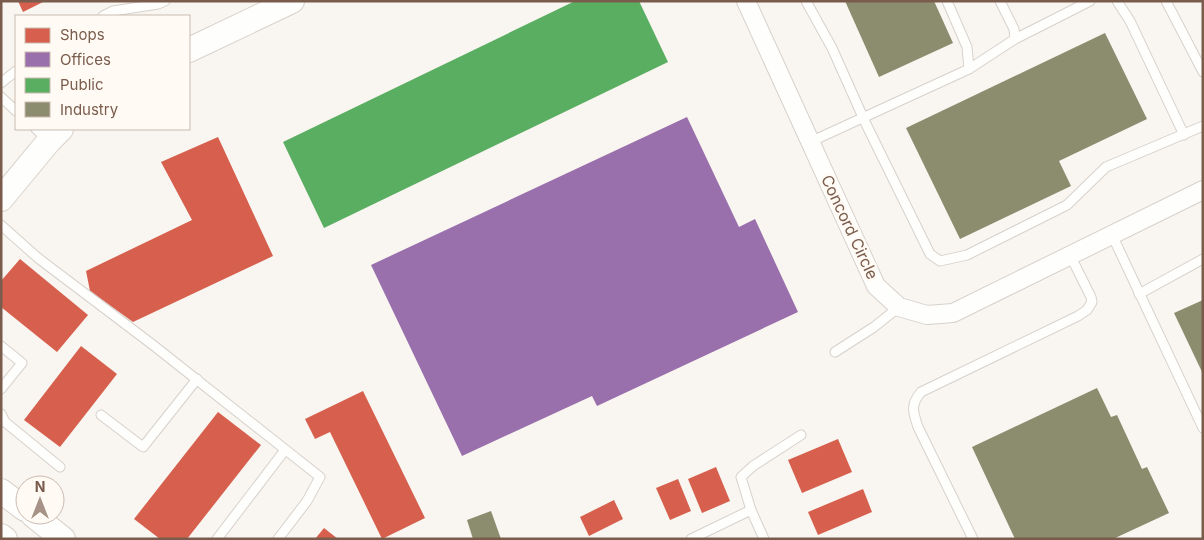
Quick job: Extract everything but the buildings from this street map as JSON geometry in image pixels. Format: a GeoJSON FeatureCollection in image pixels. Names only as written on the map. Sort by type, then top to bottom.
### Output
{"type":"FeatureCollection","features":[{"type":"Feature","properties":{"kind":"street"},"geometry":{"type":"LineString","coordinates":[[190,50],[292,1]]}},
{"type":"Feature","properties":{"kind":"street","name":"Concord Circle"},"geometry":{"type":"LineString","coordinates":[[746,1],[876,286],[899,307],[927,315],[953,313],[1203,190]]}},
{"type":"Feature","properties":{"kind":"street"},"geometry":{"type":"LineString","coordinates":[[1,199],[49,133]]}},
{"type":"Feature","properties":{"kind":"street"},"geometry":{"type":"LineString","coordinates":[[1,491],[15,502]]}},
{"type":"Feature","properties":{"kind":"street"},"geometry":{"type":"LineString","coordinates":[[46,525],[63,539]]}},
{"type":"Feature","properties":{"kind":"street"},"geometry":{"type":"LineString","coordinates":[[1,536],[5,539]]}},
{"type":"Feature","properties":{"kind":"lane"},"geometry":{"type":"LineString","coordinates":[[105,15],[113,11],[158,4],[164,1]]}},
{"type":"Feature","properties":{"kind":"lane"},"geometry":{"type":"LineString","coordinates":[[806,1],[832,48],[930,254],[940,261],[967,255],[1068,205],[1106,167],[1203,126]]}},
{"type":"Feature","properties":{"kind":"lane"},"geometry":{"type":"LineString","coordinates":[[947,1],[967,47],[969,69]]}},
{"type":"Feature","properties":{"kind":"lane"},"geometry":{"type":"LineString","coordinates":[[1000,1],[1014,30],[1015,39]]}},
{"type":"Feature","properties":{"kind":"lane"},"geometry":{"type":"LineString","coordinates":[[810,142],[969,69],[1015,39],[1090,1]]}},
{"type":"Feature","properties":{"kind":"lane"},"geometry":{"type":"LineString","coordinates":[[1118,1],[1184,135]]}},
{"type":"Feature","properties":{"kind":"lane"},"geometry":{"type":"LineString","coordinates":[[1166,1],[1203,72]]}},
{"type":"Feature","properties":{"kind":"lane"},"geometry":{"type":"LineString","coordinates":[[1,83],[15,72]]}},
{"type":"Feature","properties":{"kind":"lane"},"geometry":{"type":"LineString","coordinates":[[1,97],[15,110]]}},
{"type":"Feature","properties":{"kind":"lane"},"geometry":{"type":"LineString","coordinates":[[1,226],[38,258],[197,379],[320,477],[307,501],[278,539]]}},
{"type":"Feature","properties":{"kind":"lane"},"geometry":{"type":"LineString","coordinates":[[1112,235],[1203,428]]}},
{"type":"Feature","properties":{"kind":"lane"},"geometry":{"type":"LineString","coordinates":[[973,539],[918,427],[914,416],[913,406],[915,400],[921,392],[1087,310],[1092,302],[1091,297],[1070,255]]}},
{"type":"Feature","properties":{"kind":"lane"},"geometry":{"type":"LineString","coordinates":[[1140,294],[1203,259]]}},
{"type":"Feature","properties":{"kind":"lane"},"geometry":{"type":"LineString","coordinates":[[835,352],[874,328],[899,307]]}},
{"type":"Feature","properties":{"kind":"lane"},"geometry":{"type":"LineString","coordinates":[[1,346],[22,362],[1,389]]}},
{"type":"Feature","properties":{"kind":"lane"},"geometry":{"type":"LineString","coordinates":[[101,414],[143,447],[197,379]]}},
{"type":"Feature","properties":{"kind":"lane"},"geometry":{"type":"LineString","coordinates":[[1,414],[5,422],[60,467]]}},
{"type":"Feature","properties":{"kind":"lane"},"geometry":{"type":"LineString","coordinates":[[764,539],[751,510],[741,477],[753,466],[801,435]]}},
{"type":"Feature","properties":{"kind":"lane"},"geometry":{"type":"LineString","coordinates":[[217,539],[285,450]]}},
{"type":"Feature","properties":{"kind":"lane"},"geometry":{"type":"LineString","coordinates":[[691,539],[751,510]]}}]}
